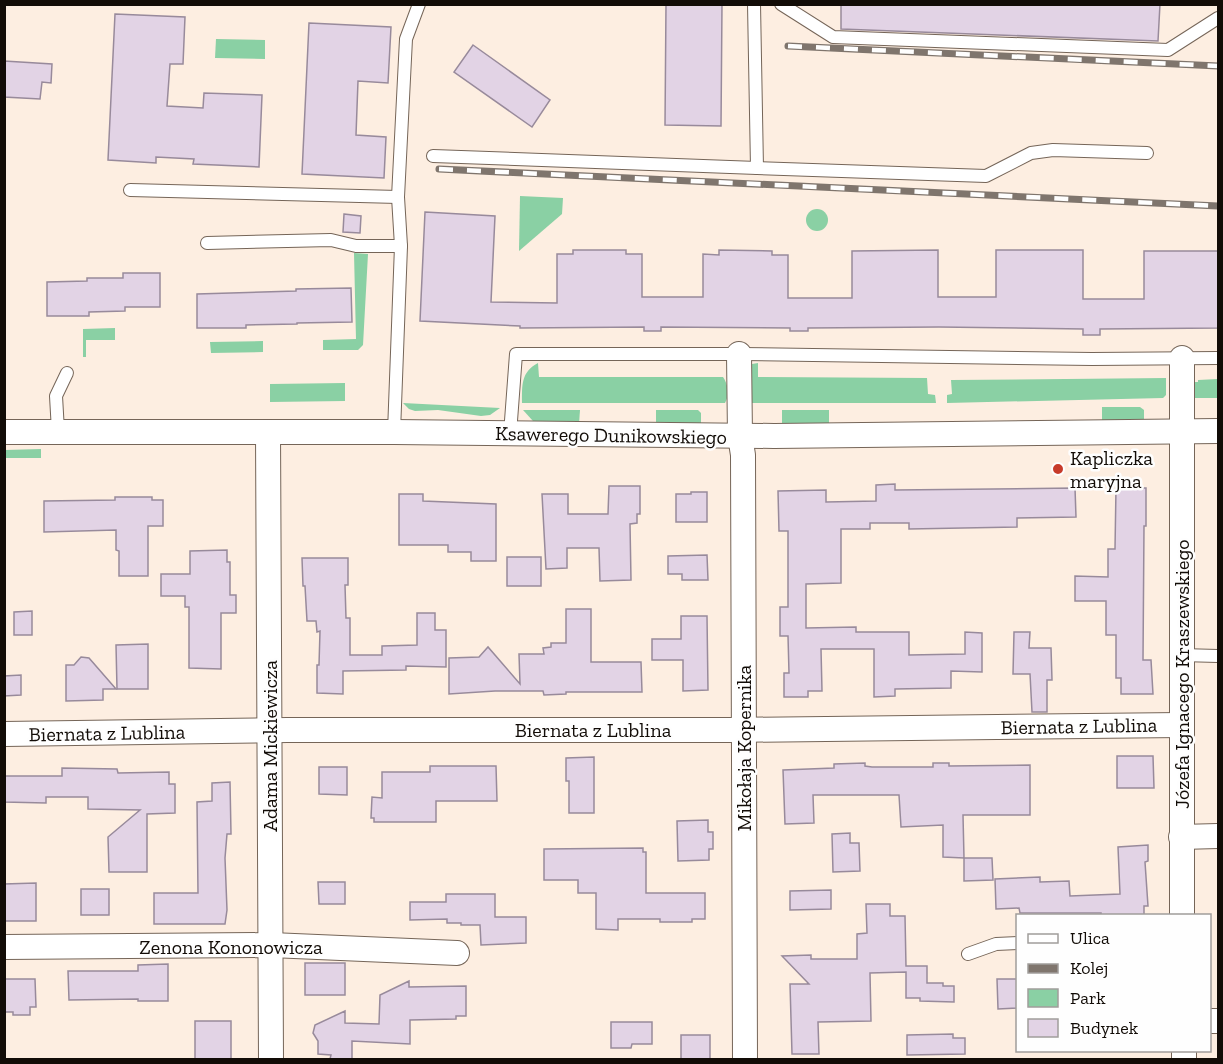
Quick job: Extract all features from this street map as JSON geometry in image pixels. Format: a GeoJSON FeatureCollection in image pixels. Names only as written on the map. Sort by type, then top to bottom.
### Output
{"type":"FeatureCollection","features":[{"type":"Feature","properties":{"kind":"street","name":"Mikołaja Kopernika"},"geometry":{"type":"LineString","coordinates":[[739,354],[740,436],[743,466],[745,1059]]}},
{"type":"Feature","properties":{"kind":"street","name":"Józefa Ignacego Kraszewskiego"},"geometry":{"type":"LineString","coordinates":[[1182,358],[1182,914]]}},
{"type":"Feature","properties":{"kind":"street","name":"Ksawerego Dunikowskiego"},"geometry":{"type":"LineString","coordinates":[[4,432],[394,432],[740,436],[1218,431]]}},
{"type":"Feature","properties":{"kind":"street","name":"Adama Mickiewicza"},"geometry":{"type":"LineString","coordinates":[[268,432],[271,1059]]}},
{"type":"Feature","properties":{"kind":"street","name":"Biernata z Lublina"},"geometry":{"type":"LineString","coordinates":[[4,734],[1181,725]]}},
{"type":"Feature","properties":{"kind":"street"},"geometry":{"type":"LineString","coordinates":[[1181,837],[1218,836]]}},
{"type":"Feature","properties":{"kind":"street","name":"Zenona Kononowicza"},"geometry":{"type":"LineString","coordinates":[[4,947],[271,945],[457,953]]}},
{"type":"Feature","properties":{"kind":"lane"},"geometry":{"type":"LineString","coordinates":[[394,432],[400,246],[398,197],[406,39],[419,4]]}},
{"type":"Feature","properties":{"kind":"lane"},"geometry":{"type":"LineString","coordinates":[[754,4],[757,168]]}},
{"type":"Feature","properties":{"kind":"lane"},"geometry":{"type":"LineString","coordinates":[[781,4],[833,36],[1168,50],[1218,18]]}},
{"type":"Feature","properties":{"kind":"lane"},"geometry":{"type":"LineString","coordinates":[[433,156],[986,176],[1032,153],[1053,150],[1147,153]]}},
{"type":"Feature","properties":{"kind":"lane"},"geometry":{"type":"LineString","coordinates":[[130,190],[398,197]]}},
{"type":"Feature","properties":{"kind":"lane"},"geometry":{"type":"LineString","coordinates":[[207,243],[331,240],[356,246],[400,246]]}},
{"type":"Feature","properties":{"kind":"lane"},"geometry":{"type":"LineString","coordinates":[[510,434],[516,354],[1218,358]]}},
{"type":"Feature","properties":{"kind":"lane"},"geometry":{"type":"LineString","coordinates":[[58,431],[56,396],[67,373]]}},
{"type":"Feature","properties":{"kind":"lane"},"geometry":{"type":"LineString","coordinates":[[1181,656],[1218,656]]}},
{"type":"Feature","properties":{"kind":"lane"},"geometry":{"type":"LineString","coordinates":[[968,954],[996,944],[1016,943]]}},
{"type":"Feature","properties":{"kind":"green space"},"geometry":{"type":"Polygon","coordinates":[[[216,39],[265,40],[265,59],[215,58],[216,39]]]}},
{"type":"Feature","properties":{"kind":"green space"},"geometry":{"type":"Polygon","coordinates":[[[520,196],[563,198],[562,214],[519,251],[520,196]]]}},
{"type":"Feature","properties":{"kind":"green space"},"geometry":{"type":"Polygon","coordinates":[[[817,209],[825,212],[828,220],[825,228],[817,231],[809,228],[806,220],[809,212],[817,209]]]}},
{"type":"Feature","properties":{"kind":"green space"},"geometry":{"type":"Polygon","coordinates":[[[354,253],[368,254],[363,345],[358,350],[323,350],[323,340],[356,339],[354,253]]]}},
{"type":"Feature","properties":{"kind":"green space"},"geometry":{"type":"Polygon","coordinates":[[[115,328],[115,340],[86,340],[86,357],[83,357],[83,329],[115,328]]]}},
{"type":"Feature","properties":{"kind":"green space"},"geometry":{"type":"Polygon","coordinates":[[[263,341],[263,352],[211,353],[210,342],[263,341]]]}},
{"type":"Feature","properties":{"kind":"green space"},"geometry":{"type":"Polygon","coordinates":[[[538,363],[539,377],[723,377],[728,397],[725,403],[522,403],[525,375],[538,363]]]}},
{"type":"Feature","properties":{"kind":"green space"},"geometry":{"type":"Polygon","coordinates":[[[758,363],[758,377],[927,378],[928,394],[935,395],[936,403],[750,403],[749,368],[752,364],[758,363]]]}},
{"type":"Feature","properties":{"kind":"green space"},"geometry":{"type":"Polygon","coordinates":[[[1166,378],[1166,395],[1163,398],[947,403],[947,395],[952,394],[951,380],[1166,378]]]}},
{"type":"Feature","properties":{"kind":"green space"},"geometry":{"type":"Polygon","coordinates":[[[1218,379],[1218,398],[1190,398],[1190,382],[1218,379]]]}},
{"type":"Feature","properties":{"kind":"green space"},"geometry":{"type":"Polygon","coordinates":[[[345,383],[345,401],[270,402],[270,384],[345,383]]]}},
{"type":"Feature","properties":{"kind":"green space"},"geometry":{"type":"Polygon","coordinates":[[[403,403],[500,408],[490,415],[481,416],[438,410],[415,411],[403,403]]]}},
{"type":"Feature","properties":{"kind":"green space"},"geometry":{"type":"Polygon","coordinates":[[[1102,407],[1140,407],[1144,410],[1144,422],[1102,422],[1102,407]]]}},
{"type":"Feature","properties":{"kind":"green space"},"geometry":{"type":"Polygon","coordinates":[[[523,410],[580,410],[579,424],[533,421],[523,410]]]}},
{"type":"Feature","properties":{"kind":"green space"},"geometry":{"type":"Polygon","coordinates":[[[656,410],[698,410],[701,413],[701,425],[656,425],[656,410]]]}},
{"type":"Feature","properties":{"kind":"green space"},"geometry":{"type":"Polygon","coordinates":[[[782,410],[829,410],[829,426],[782,426],[782,410]]]}},
{"type":"Feature","properties":{"kind":"green space"},"geometry":{"type":"Polygon","coordinates":[[[41,449],[41,458],[5,458],[5,450],[41,449]]]}},
{"type":"Feature","properties":{"kind":"building"},"geometry":{"type":"Polygon","coordinates":[[[666,4],[722,4],[721,126],[665,125],[666,4]]]}},
{"type":"Feature","properties":{"kind":"building"},"geometry":{"type":"Polygon","coordinates":[[[841,4],[1160,4],[1158,41],[841,29],[841,4]]]}},
{"type":"Feature","properties":{"kind":"building"},"geometry":{"type":"Polygon","coordinates":[[[115,14],[185,17],[183,64],[170,64],[167,106],[203,108],[204,93],[262,95],[259,167],[193,164],[194,159],[156,157],[156,163],[108,160],[115,14]]]}},
{"type":"Feature","properties":{"kind":"building"},"geometry":{"type":"Polygon","coordinates":[[[309,23],[391,27],[388,83],[358,81],[356,135],[386,137],[384,178],[302,174],[309,23]]]}},
{"type":"Feature","properties":{"kind":"building"},"geometry":{"type":"Polygon","coordinates":[[[473,45],[550,100],[532,127],[454,72],[473,45]]]}},
{"type":"Feature","properties":{"kind":"building"},"geometry":{"type":"Polygon","coordinates":[[[4,61],[52,64],[51,83],[42,82],[40,99],[4,97],[4,61]]]}},
{"type":"Feature","properties":{"kind":"building"},"geometry":{"type":"Polygon","coordinates":[[[425,212],[495,216],[491,302],[557,303],[557,254],[573,254],[573,250],[626,250],[626,254],[642,254],[642,297],[703,297],[703,254],[719,255],[719,250],[772,251],[772,255],[788,255],[788,298],[852,298],[852,251],[938,250],[938,297],[996,297],[996,250],[1083,250],[1083,299],[1144,299],[1144,251],[1218,251],[1218,328],[1100,329],[1100,335],[1083,335],[1083,329],[939,327],[808,328],[808,331],[790,331],[790,328],[661,327],[661,331],[644,331],[644,327],[520,328],[520,326],[420,321],[425,212]]]}},
{"type":"Feature","properties":{"kind":"building"},"geometry":{"type":"Polygon","coordinates":[[[344,214],[361,216],[360,233],[343,232],[344,214]]]}},
{"type":"Feature","properties":{"kind":"building"},"geometry":{"type":"Polygon","coordinates":[[[123,273],[160,273],[160,307],[125,307],[125,311],[89,312],[89,316],[47,316],[47,282],[87,281],[87,278],[123,278],[123,273]]]}},
{"type":"Feature","properties":{"kind":"building"},"geometry":{"type":"Polygon","coordinates":[[[351,288],[352,322],[246,325],[246,328],[197,328],[197,294],[351,288]]]}},
{"type":"Feature","properties":{"kind":"building"},"geometry":{"type":"Polygon","coordinates":[[[895,484],[895,490],[1075,488],[1076,517],[1017,518],[1017,527],[909,529],[909,523],[870,523],[870,529],[841,529],[841,583],[806,584],[806,628],[856,627],[856,632],[909,632],[909,655],[965,654],[965,632],[982,633],[982,672],[951,671],[951,688],[895,689],[895,696],[874,697],[874,649],[821,649],[822,691],[808,691],[808,697],[784,697],[784,673],[789,673],[788,636],[780,636],[780,607],[788,607],[788,531],[779,531],[778,491],[826,490],[826,502],[876,501],[876,485],[895,484]]]}},
{"type":"Feature","properties":{"kind":"building"},"geometry":{"type":"Polygon","coordinates":[[[609,486],[640,486],[640,514],[637,514],[637,523],[630,524],[631,580],[600,581],[599,548],[567,548],[567,568],[546,569],[542,494],[568,494],[568,514],[608,514],[609,486]]]}},
{"type":"Feature","properties":{"kind":"building"},"geometry":{"type":"Polygon","coordinates":[[[1116,488],[1146,488],[1143,660],[1151,660],[1153,694],[1121,694],[1121,678],[1116,678],[1116,635],[1106,635],[1106,601],[1075,601],[1075,576],[1108,577],[1108,549],[1115,549],[1116,488]]]}},
{"type":"Feature","properties":{"kind":"building"},"geometry":{"type":"Polygon","coordinates":[[[691,492],[707,492],[707,522],[676,522],[676,494],[691,494],[691,492]]]}},
{"type":"Feature","properties":{"kind":"building"},"geometry":{"type":"Polygon","coordinates":[[[399,494],[423,494],[423,501],[496,504],[496,561],[471,561],[471,552],[448,552],[448,545],[399,545],[399,494]]]}},
{"type":"Feature","properties":{"kind":"building"},"geometry":{"type":"Polygon","coordinates":[[[115,497],[152,497],[152,500],[163,500],[163,526],[148,526],[148,576],[119,576],[116,530],[44,532],[44,501],[115,500],[115,497]]]}},
{"type":"Feature","properties":{"kind":"building"},"geometry":{"type":"Polygon","coordinates":[[[227,550],[227,562],[230,562],[230,595],[236,595],[236,613],[221,613],[221,669],[189,668],[189,607],[185,607],[185,596],[161,596],[161,574],[190,574],[190,551],[227,550]]]}},
{"type":"Feature","properties":{"kind":"building"},"geometry":{"type":"Polygon","coordinates":[[[707,555],[708,580],[682,580],[682,574],[668,574],[668,556],[707,555]]]}},
{"type":"Feature","properties":{"kind":"building"},"geometry":{"type":"Polygon","coordinates":[[[507,557],[541,557],[541,586],[507,586],[507,557]]]}},
{"type":"Feature","properties":{"kind":"building"},"geometry":{"type":"Polygon","coordinates":[[[302,558],[348,558],[348,585],[345,585],[346,618],[350,618],[350,655],[382,655],[382,646],[417,645],[417,613],[435,613],[435,630],[446,630],[446,667],[406,666],[406,670],[343,671],[343,694],[317,693],[320,631],[317,632],[316,621],[307,621],[302,558]]]}},
{"type":"Feature","properties":{"kind":"building"},"geometry":{"type":"Polygon","coordinates":[[[566,609],[591,609],[591,662],[641,662],[642,692],[566,692],[566,694],[544,695],[543,691],[495,691],[449,694],[449,658],[479,657],[488,647],[520,684],[519,654],[544,654],[543,648],[551,647],[551,643],[566,643],[566,609]]]}},
{"type":"Feature","properties":{"kind":"building"},"geometry":{"type":"Polygon","coordinates":[[[32,611],[32,635],[14,635],[14,612],[32,611]]]}},
{"type":"Feature","properties":{"kind":"building"},"geometry":{"type":"Polygon","coordinates":[[[681,616],[707,616],[708,690],[683,691],[683,660],[652,660],[652,639],[681,639],[681,616]]]}},
{"type":"Feature","properties":{"kind":"building"},"geometry":{"type":"Polygon","coordinates":[[[1014,632],[1030,632],[1029,648],[1051,648],[1052,680],[1047,680],[1047,712],[1032,712],[1030,674],[1013,674],[1014,632]]]}},
{"type":"Feature","properties":{"kind":"building"},"geometry":{"type":"Polygon","coordinates":[[[148,644],[148,689],[117,689],[116,645],[148,644]]]}},
{"type":"Feature","properties":{"kind":"building"},"geometry":{"type":"Polygon","coordinates":[[[81,657],[89,658],[116,689],[103,689],[103,700],[66,701],[66,665],[74,665],[81,657]]]}},
{"type":"Feature","properties":{"kind":"building"},"geometry":{"type":"Polygon","coordinates":[[[21,675],[21,695],[4,696],[4,676],[21,675]]]}},
{"type":"Feature","properties":{"kind":"building"},"geometry":{"type":"Polygon","coordinates":[[[1117,756],[1153,756],[1154,788],[1117,788],[1117,756]]]}},
{"type":"Feature","properties":{"kind":"building"},"geometry":{"type":"Polygon","coordinates":[[[594,757],[594,813],[569,813],[566,758],[594,757]]]}},
{"type":"Feature","properties":{"kind":"building"},"geometry":{"type":"Polygon","coordinates":[[[865,763],[865,766],[872,767],[933,767],[933,763],[949,763],[949,766],[1030,765],[1030,815],[963,815],[964,858],[943,857],[943,825],[901,827],[899,795],[813,795],[814,823],[785,824],[783,770],[834,768],[834,764],[865,763]]]}},
{"type":"Feature","properties":{"kind":"building"},"geometry":{"type":"Polygon","coordinates":[[[430,766],[496,766],[497,801],[436,801],[436,822],[374,822],[374,818],[371,818],[372,797],[382,798],[382,772],[430,772],[430,766]]]}},
{"type":"Feature","properties":{"kind":"building"},"geometry":{"type":"Polygon","coordinates":[[[319,767],[347,767],[347,795],[319,794],[319,767]]]}},
{"type":"Feature","properties":{"kind":"building"},"geometry":{"type":"Polygon","coordinates":[[[62,768],[117,769],[118,773],[169,772],[169,784],[175,784],[175,813],[147,814],[147,872],[109,872],[108,837],[140,810],[88,809],[88,797],[46,797],[46,803],[4,802],[4,776],[62,776],[62,768]]]}},
{"type":"Feature","properties":{"kind":"building"},"geometry":{"type":"Polygon","coordinates":[[[230,782],[231,834],[227,834],[225,858],[227,910],[225,924],[154,924],[154,893],[198,893],[197,802],[212,801],[212,783],[230,782]]]}},
{"type":"Feature","properties":{"kind":"building"},"geometry":{"type":"Polygon","coordinates":[[[708,820],[708,832],[713,832],[713,849],[709,849],[709,860],[678,861],[677,821],[708,820]]]}},
{"type":"Feature","properties":{"kind":"building"},"geometry":{"type":"Polygon","coordinates":[[[850,833],[850,843],[859,843],[860,871],[833,872],[832,834],[850,833]]]}},
{"type":"Feature","properties":{"kind":"building"},"geometry":{"type":"Polygon","coordinates":[[[1148,845],[1148,861],[1145,862],[1148,906],[1144,906],[1144,914],[1020,913],[1019,908],[996,909],[995,879],[1040,877],[1040,882],[1069,881],[1070,896],[1120,894],[1118,847],[1148,845]]]}},
{"type":"Feature","properties":{"kind":"building"},"geometry":{"type":"Polygon","coordinates":[[[643,848],[643,852],[646,852],[646,893],[705,893],[705,919],[692,919],[692,922],[660,922],[660,919],[618,919],[618,930],[596,929],[596,893],[578,893],[578,880],[544,880],[544,849],[643,848]]]}},
{"type":"Feature","properties":{"kind":"building"},"geometry":{"type":"Polygon","coordinates":[[[964,858],[992,858],[993,880],[964,881],[964,858]]]}},
{"type":"Feature","properties":{"kind":"building"},"geometry":{"type":"Polygon","coordinates":[[[318,882],[345,882],[345,904],[319,904],[318,882]]]}},
{"type":"Feature","properties":{"kind":"building"},"geometry":{"type":"Polygon","coordinates":[[[36,883],[36,921],[5,921],[4,884],[36,883]]]}},
{"type":"Feature","properties":{"kind":"building"},"geometry":{"type":"Polygon","coordinates":[[[81,889],[109,889],[109,915],[81,915],[81,889]]]}},
{"type":"Feature","properties":{"kind":"building"},"geometry":{"type":"Polygon","coordinates":[[[831,890],[831,909],[790,910],[790,891],[831,890]]]}},
{"type":"Feature","properties":{"kind":"building"},"geometry":{"type":"Polygon","coordinates":[[[446,894],[495,894],[495,917],[526,917],[526,943],[481,945],[480,925],[447,923],[447,919],[410,920],[410,902],[446,902],[446,894]]]}},
{"type":"Feature","properties":{"kind":"building"},"geometry":{"type":"Polygon","coordinates":[[[866,904],[890,904],[890,916],[905,916],[906,966],[927,966],[927,983],[954,986],[954,1002],[920,1001],[920,998],[906,998],[906,972],[870,973],[871,1021],[818,1022],[819,1054],[792,1054],[790,984],[809,984],[782,956],[811,955],[811,959],[857,959],[857,934],[867,933],[866,904]]]}},
{"type":"Feature","properties":{"kind":"building"},"geometry":{"type":"Polygon","coordinates":[[[305,963],[345,963],[345,995],[305,995],[305,963]]]}},
{"type":"Feature","properties":{"kind":"building"},"geometry":{"type":"Polygon","coordinates":[[[168,964],[168,1001],[69,1000],[68,971],[138,971],[138,965],[168,964]]]}},
{"type":"Feature","properties":{"kind":"building"},"geometry":{"type":"Polygon","coordinates":[[[4,979],[35,979],[36,1007],[30,1007],[30,1015],[13,1015],[13,1012],[4,1012],[4,979]]]}},
{"type":"Feature","properties":{"kind":"building"},"geometry":{"type":"Polygon","coordinates":[[[997,979],[1016,979],[1016,1008],[998,1009],[997,979]]]}},
{"type":"Feature","properties":{"kind":"building"},"geometry":{"type":"Polygon","coordinates":[[[409,981],[409,987],[466,986],[466,1016],[456,1016],[456,1019],[410,1020],[410,1044],[352,1041],[352,1059],[330,1059],[331,1055],[318,1054],[318,1041],[313,1033],[315,1025],[345,1011],[345,1023],[379,1024],[380,995],[409,981]]]}},
{"type":"Feature","properties":{"kind":"building"},"geometry":{"type":"Polygon","coordinates":[[[195,1021],[231,1021],[231,1059],[195,1059],[195,1021]]]}},
{"type":"Feature","properties":{"kind":"building"},"geometry":{"type":"Polygon","coordinates":[[[611,1022],[652,1022],[652,1044],[632,1044],[631,1048],[611,1048],[611,1022]]]}},
{"type":"Feature","properties":{"kind":"building"},"geometry":{"type":"Polygon","coordinates":[[[953,1034],[953,1038],[965,1038],[965,1054],[907,1055],[907,1035],[953,1034]]]}},
{"type":"Feature","properties":{"kind":"building"},"geometry":{"type":"Polygon","coordinates":[[[681,1035],[710,1035],[710,1059],[681,1059],[681,1035]]]}},
{"type":"Feature","properties":{"kind":"railway"},"geometry":{"type":"LineString","coordinates":[[788,46],[1218,66]]}},
{"type":"Feature","properties":{"kind":"railway"},"geometry":{"type":"LineString","coordinates":[[439,169],[1218,206]]}},
{"type":"Feature","properties":{"kind":"place","name":"Kapliczka maryjna"},"geometry":{"type":"Point","coordinates":[1058,469]}}]}
